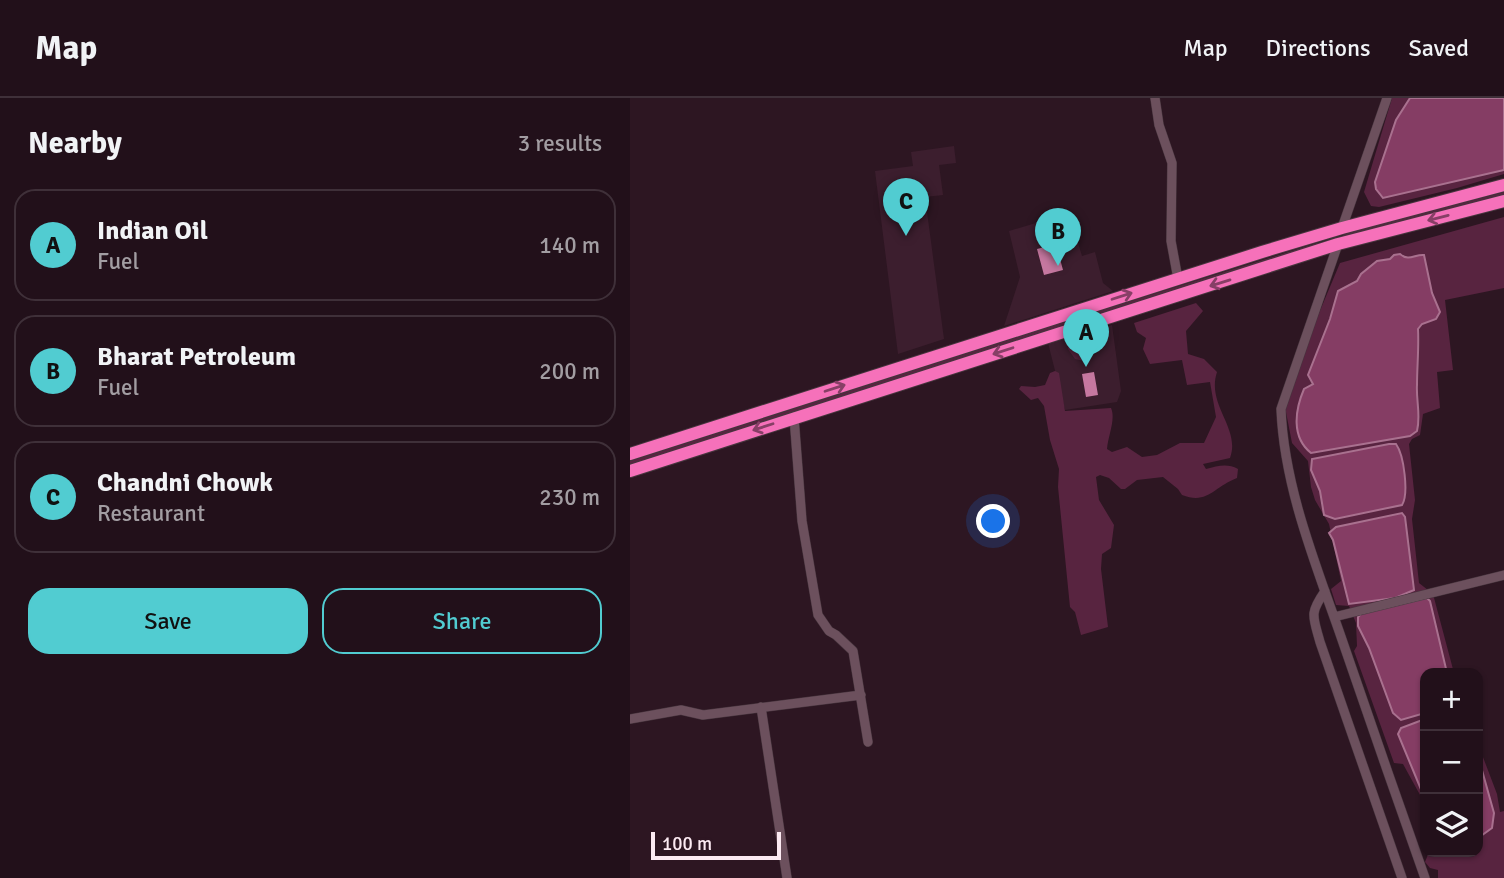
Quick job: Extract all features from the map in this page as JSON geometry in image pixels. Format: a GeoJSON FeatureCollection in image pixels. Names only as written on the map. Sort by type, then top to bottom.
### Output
{"type":"FeatureCollection","features":[{"type":"Feature","properties":{"kind":"highway"},"geometry":{"type":"LineString","coordinates":[[630,454],[1342,228],[1504,185]]}},
{"type":"Feature","properties":{"kind":"highway"},"geometry":{"type":"LineString","coordinates":[[630,471],[1338,244],[1504,201]]}},
{"type":"Feature","properties":{"kind":"street"},"geometry":{"type":"LineString","coordinates":[[1155,98],[1159,125],[1172,163],[1171,241],[1178,279]]}},
{"type":"Feature","properties":{"kind":"street"},"geometry":{"type":"LineString","coordinates":[[1342,228],[1387,98]]}},
{"type":"Feature","properties":{"kind":"street"},"geometry":{"type":"LineString","coordinates":[[1338,244],[1280,409],[1281,431],[1296,500],[1325,591],[1425,878]]}},
{"type":"Feature","properties":{"kind":"street"},"geometry":{"type":"LineString","coordinates":[[794,417],[802,521],[818,615],[829,631],[853,651],[869,742]]}},
{"type":"Feature","properties":{"kind":"street"},"geometry":{"type":"LineString","coordinates":[[1334,617],[1504,575]]}},
{"type":"Feature","properties":{"kind":"street"},"geometry":{"type":"LineString","coordinates":[[1325,591],[1314,607],[1313,614],[1320,642],[1402,878]]}},
{"type":"Feature","properties":{"kind":"street"},"geometry":{"type":"LineString","coordinates":[[630,719],[681,710],[703,715],[861,695]]}},
{"type":"Feature","properties":{"kind":"street"},"geometry":{"type":"LineString","coordinates":[[761,707],[787,878]]}},
{"type":"Feature","properties":{"kind":"shaded area"},"geometry":{"type":"Polygon","coordinates":[[[1392,98],[1504,98],[1504,174],[1379,207],[1371,206],[1364,192],[1392,98]]]}},
{"type":"Feature","properties":{"kind":"shaded area"},"geometry":{"type":"Polygon","coordinates":[[[1410,98],[1504,98],[1504,170],[1383,198],[1376,189],[1375,182],[1396,120],[1410,98]]]}},
{"type":"Feature","properties":{"kind":"shaded area"},"geometry":{"type":"Polygon","coordinates":[[[954,146],[956,163],[939,165],[943,195],[925,197],[944,339],[898,354],[875,171],[913,166],[911,152],[954,146]]]}},
{"type":"Feature","properties":{"kind":"shaded area"},"geometry":{"type":"Polygon","coordinates":[[[1504,192],[1504,198],[1340,238],[1346,233],[1504,192]]]}},
{"type":"Feature","properties":{"kind":"shaded area"},"geometry":{"type":"Polygon","coordinates":[[[1069,213],[1082,256],[1095,252],[1103,283],[1113,291],[1004,326],[1020,277],[1009,231],[1069,213]]]}},
{"type":"Feature","properties":{"kind":"shaded area"},"geometry":{"type":"Polygon","coordinates":[[[1504,217],[1504,288],[1445,300],[1453,370],[1437,372],[1440,408],[1423,414],[1420,435],[1409,444],[1415,500],[1412,519],[1419,583],[1433,594],[1453,668],[1420,668],[1420,795],[1403,764],[1394,763],[1354,651],[1357,646],[1356,623],[1349,606],[1336,605],[1331,589],[1341,581],[1329,524],[1315,500],[1308,461],[1292,443],[1285,407],[1311,332],[1340,263],[1504,217]]]}},
{"type":"Feature","properties":{"kind":"shaded area"},"geometry":{"type":"Polygon","coordinates":[[[1317,243],[1319,245],[630,468],[630,461],[1317,243]]]}},
{"type":"Feature","properties":{"kind":"shaded area"},"geometry":{"type":"Polygon","coordinates":[[[1400,254],[1409,258],[1424,255],[1432,293],[1440,312],[1436,319],[1422,324],[1418,329],[1417,431],[1410,436],[1311,453],[1300,439],[1298,406],[1304,389],[1313,384],[1308,375],[1338,291],[1357,281],[1361,274],[1377,261],[1400,254]]]}},
{"type":"Feature","properties":{"kind":"shaded area"},"geometry":{"type":"Polygon","coordinates":[[[1196,303],[1203,311],[1186,331],[1188,354],[1204,359],[1217,372],[1216,395],[1228,426],[1232,447],[1230,458],[1203,464],[1206,469],[1234,467],[1238,469],[1237,478],[1210,494],[1191,498],[1182,495],[1163,477],[1137,480],[1121,489],[1109,478],[1100,475],[1096,477],[1099,500],[1114,525],[1111,548],[1102,554],[1101,569],[1108,627],[1081,635],[1075,612],[1070,607],[1058,487],[1059,469],[1044,406],[1038,398],[1031,400],[1019,389],[1021,386],[1045,385],[1050,373],[1055,371],[1059,373],[1065,411],[1111,408],[1112,422],[1107,449],[1112,452],[1127,447],[1142,457],[1157,455],[1180,443],[1204,443],[1216,417],[1210,382],[1187,385],[1182,360],[1150,364],[1143,349],[1146,338],[1137,332],[1134,323],[1196,303]]]}},
{"type":"Feature","properties":{"kind":"shaded area"},"geometry":{"type":"Polygon","coordinates":[[[1112,325],[1121,391],[1117,402],[1065,410],[1048,343],[1112,325]]]}},
{"type":"Feature","properties":{"kind":"shaded area"},"geometry":{"type":"Polygon","coordinates":[[[1093,332],[1096,345],[1091,358],[1084,361],[1075,359],[1068,349],[1069,338],[1093,332]]]}},
{"type":"Feature","properties":{"kind":"shaded area"},"geometry":{"type":"Polygon","coordinates":[[[1396,444],[1403,465],[1405,492],[1402,505],[1335,519],[1324,515],[1320,491],[1311,470],[1312,459],[1396,444]]]}},
{"type":"Feature","properties":{"kind":"shaded area"},"geometry":{"type":"Polygon","coordinates":[[[1402,513],[1405,517],[1414,590],[1395,598],[1349,604],[1329,533],[1336,527],[1402,513]]]}},
{"type":"Feature","properties":{"kind":"shaded area"},"geometry":{"type":"Polygon","coordinates":[[[1427,598],[1430,601],[1446,668],[1420,668],[1420,714],[1401,720],[1393,713],[1358,626],[1358,617],[1427,598]]]}},
{"type":"Feature","properties":{"kind":"shaded area"},"geometry":{"type":"Polygon","coordinates":[[[1420,721],[1420,787],[1398,734],[1401,728],[1420,721]]]}},
{"type":"Feature","properties":{"kind":"shaded area"},"geometry":{"type":"Polygon","coordinates":[[[1483,757],[1497,794],[1500,812],[1504,811],[1504,878],[1438,878],[1438,870],[1430,868],[1425,862],[1427,857],[1483,857],[1483,757]]]}},
{"type":"Feature","properties":{"kind":"shaded area"},"geometry":{"type":"Polygon","coordinates":[[[1483,774],[1494,813],[1492,828],[1483,834],[1483,774]]]}},
{"type":"Feature","properties":{"kind":"building"},"geometry":{"type":"Polygon","coordinates":[[[1056,244],[1063,270],[1044,275],[1037,249],[1056,244]]]}},
{"type":"Feature","properties":{"kind":"building"},"geometry":{"type":"Polygon","coordinates":[[[1094,372],[1098,395],[1086,397],[1082,374],[1094,372]]]}},
{"type":"Feature","properties":{"kind":"place","name":"Chandni Chowk"},"geometry":{"type":"Point","coordinates":[906,236]}},
{"type":"Feature","properties":{"kind":"place","name":"Bharat Petroleum"},"geometry":{"type":"Point","coordinates":[1058,266]}},
{"type":"Feature","properties":{"kind":"place","name":"Indian Oil"},"geometry":{"type":"Point","coordinates":[1086,367]}}]}
